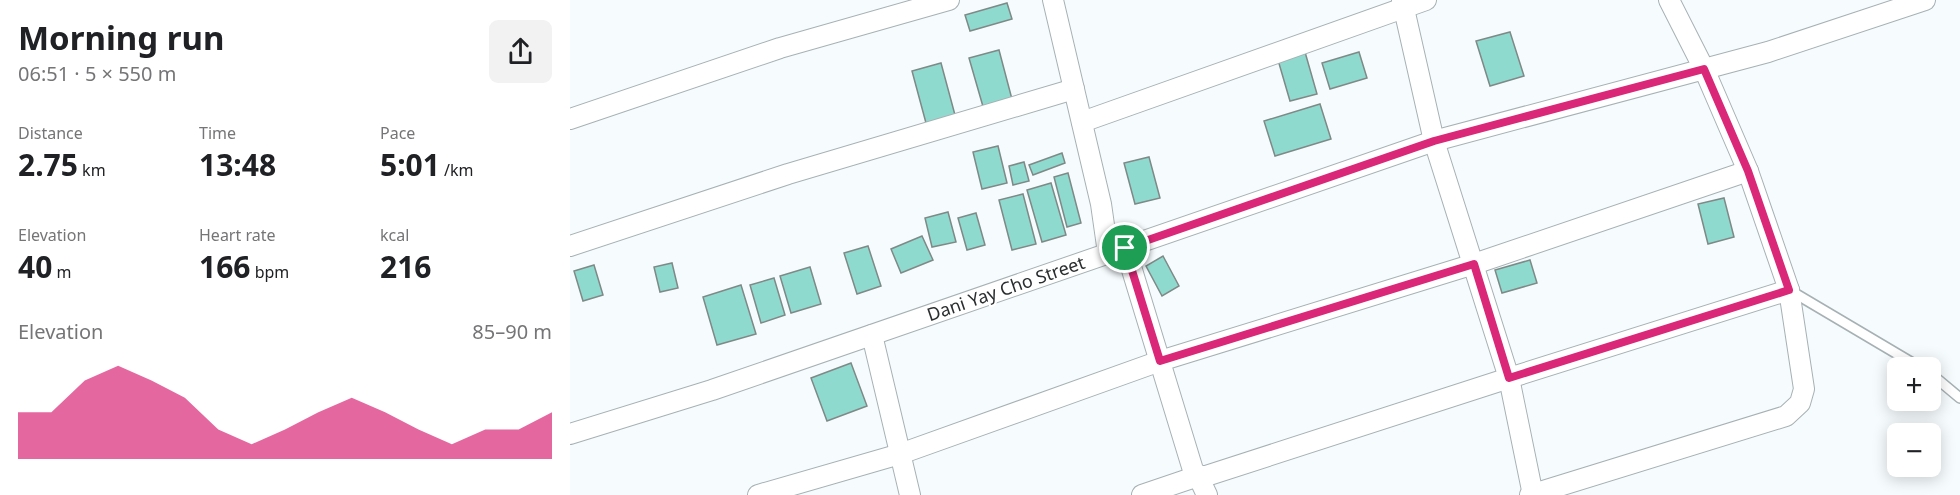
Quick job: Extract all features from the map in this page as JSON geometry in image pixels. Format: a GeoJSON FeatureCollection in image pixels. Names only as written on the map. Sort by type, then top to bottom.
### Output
{"type":"FeatureCollection","features":[{"type":"Feature","properties":{"kind":"street"},"geometry":{"type":"LineString","coordinates":[[570,119],[780,48],[948,0]]}},
{"type":"Feature","properties":{"kind":"street"},"geometry":{"type":"LineString","coordinates":[[1053,0],[1101,204],[1160,361],[1194,470],[1207,495]]}},
{"type":"Feature","properties":{"kind":"street"},"geometry":{"type":"LineString","coordinates":[[1082,122],[1403,4],[1426,0]]}},
{"type":"Feature","properties":{"kind":"street"},"geometry":{"type":"LineString","coordinates":[[1403,4],[1434,141],[1509,378],[1532,495],[1786,416],[1800,403],[1804,389],[1789,290],[1748,171],[1704,69],[1669,0]]}},
{"type":"Feature","properties":{"kind":"street","name":"Dani Yay Cho Street"},"geometry":{"type":"LineString","coordinates":[[570,434],[712,390],[1434,141],[1768,52],[1925,0]]}},
{"type":"Feature","properties":{"kind":"street"},"geometry":{"type":"LineString","coordinates":[[570,246],[788,174],[1074,89]]}},
{"type":"Feature","properties":{"kind":"street"},"geometry":{"type":"LineString","coordinates":[[758,495],[900,454],[1160,361],[1474,264],[1748,171]]}},
{"type":"Feature","properties":{"kind":"street"},"geometry":{"type":"LineString","coordinates":[[1142,495],[1198,476],[1206,477],[1789,290]]}},
{"type":"Feature","properties":{"kind":"street"},"geometry":{"type":"LineString","coordinates":[[872,335],[910,495]]}},
{"type":"Feature","properties":{"kind":"lane"},"geometry":{"type":"LineString","coordinates":[[1789,290],[1902,357]]}},
{"type":"Feature","properties":{"kind":"lane"},"geometry":{"type":"LineString","coordinates":[[1941,382],[1960,398]]}},
{"type":"Feature","properties":{"kind":"building"},"geometry":{"type":"Polygon","coordinates":[[[1007,3],[1012,19],[970,31],[965,15],[1007,3]]]}},
{"type":"Feature","properties":{"kind":"building"},"geometry":{"type":"Polygon","coordinates":[[[1510,32],[1524,76],[1490,86],[1476,41],[1510,32]]]}},
{"type":"Feature","properties":{"kind":"building"},"geometry":{"type":"Polygon","coordinates":[[[999,50],[1013,103],[984,110],[969,58],[999,50]]]}},
{"type":"Feature","properties":{"kind":"building"},"geometry":{"type":"Polygon","coordinates":[[[1305,52],[1317,94],[1290,101],[1278,60],[1305,52]]]}},
{"type":"Feature","properties":{"kind":"building"},"geometry":{"type":"Polygon","coordinates":[[[1359,52],[1367,78],[1330,89],[1322,63],[1359,52]]]}},
{"type":"Feature","properties":{"kind":"building"},"geometry":{"type":"Polygon","coordinates":[[[941,63],[955,115],[926,123],[912,71],[941,63]]]}},
{"type":"Feature","properties":{"kind":"building"},"geometry":{"type":"Polygon","coordinates":[[[1320,104],[1331,139],[1275,156],[1264,121],[1320,104]]]}},
{"type":"Feature","properties":{"kind":"building"},"geometry":{"type":"Polygon","coordinates":[[[998,146],[1007,183],[982,189],[973,152],[998,146]]]}},
{"type":"Feature","properties":{"kind":"building"},"geometry":{"type":"Polygon","coordinates":[[[1062,153],[1065,163],[1033,175],[1029,165],[1062,153]]]}},
{"type":"Feature","properties":{"kind":"building"},"geometry":{"type":"Polygon","coordinates":[[[1149,157],[1160,198],[1135,204],[1124,163],[1149,157]]]}},
{"type":"Feature","properties":{"kind":"building"},"geometry":{"type":"Polygon","coordinates":[[[1024,162],[1029,181],[1013,185],[1009,166],[1024,162]]]}},
{"type":"Feature","properties":{"kind":"building"},"geometry":{"type":"Polygon","coordinates":[[[1068,173],[1081,223],[1067,227],[1054,177],[1068,173]]]}},
{"type":"Feature","properties":{"kind":"building"},"geometry":{"type":"Polygon","coordinates":[[[1051,183],[1066,235],[1042,242],[1027,190],[1051,183]]]}},
{"type":"Feature","properties":{"kind":"building"},"geometry":{"type":"Polygon","coordinates":[[[1023,194],[1036,244],[1012,250],[999,200],[1023,194]]]}},
{"type":"Feature","properties":{"kind":"building"},"geometry":{"type":"Polygon","coordinates":[[[1724,198],[1734,237],[1708,244],[1698,204],[1724,198]]]}},
{"type":"Feature","properties":{"kind":"building"},"geometry":{"type":"Polygon","coordinates":[[[948,212],[956,242],[932,247],[925,218],[948,212]]]}},
{"type":"Feature","properties":{"kind":"building"},"geometry":{"type":"Polygon","coordinates":[[[976,213],[985,245],[967,250],[958,218],[976,213]]]}},
{"type":"Feature","properties":{"kind":"building"},"geometry":{"type":"Polygon","coordinates":[[[922,236],[933,260],[901,273],[891,249],[922,236]]]}},
{"type":"Feature","properties":{"kind":"building"},"geometry":{"type":"Polygon","coordinates":[[[868,246],[881,286],[857,294],[844,253],[868,246]]]}},
{"type":"Feature","properties":{"kind":"building"},"geometry":{"type":"Polygon","coordinates":[[[1163,256],[1179,286],[1162,296],[1146,266],[1163,256]]]}},
{"type":"Feature","properties":{"kind":"building"},"geometry":{"type":"Polygon","coordinates":[[[1530,260],[1537,283],[1502,293],[1495,270],[1530,260]]]}},
{"type":"Feature","properties":{"kind":"building"},"geometry":{"type":"Polygon","coordinates":[[[672,263],[678,288],[660,292],[654,267],[672,263]]]}},
{"type":"Feature","properties":{"kind":"building"},"geometry":{"type":"Polygon","coordinates":[[[594,265],[603,295],[583,301],[574,271],[594,265]]]}},
{"type":"Feature","properties":{"kind":"building"},"geometry":{"type":"Polygon","coordinates":[[[810,267],[821,304],[791,313],[780,276],[810,267]]]}},
{"type":"Feature","properties":{"kind":"building"},"geometry":{"type":"Polygon","coordinates":[[[774,278],[785,315],[761,323],[750,285],[774,278]]]}},
{"type":"Feature","properties":{"kind":"building"},"geometry":{"type":"Polygon","coordinates":[[[741,285],[756,334],[717,345],[703,297],[741,285]]]}},
{"type":"Feature","properties":{"kind":"building"},"geometry":{"type":"Polygon","coordinates":[[[851,363],[867,406],[827,421],[811,378],[851,363]]]}},
{"type":"Feature","properties":{"kind":"route"},"geometry":{"type":"LineString","coordinates":[[1704,69],[1748,171],[1789,290],[1509,378],[1474,264],[1160,361],[1125,248],[1434,141],[1704,69]]}}]}
